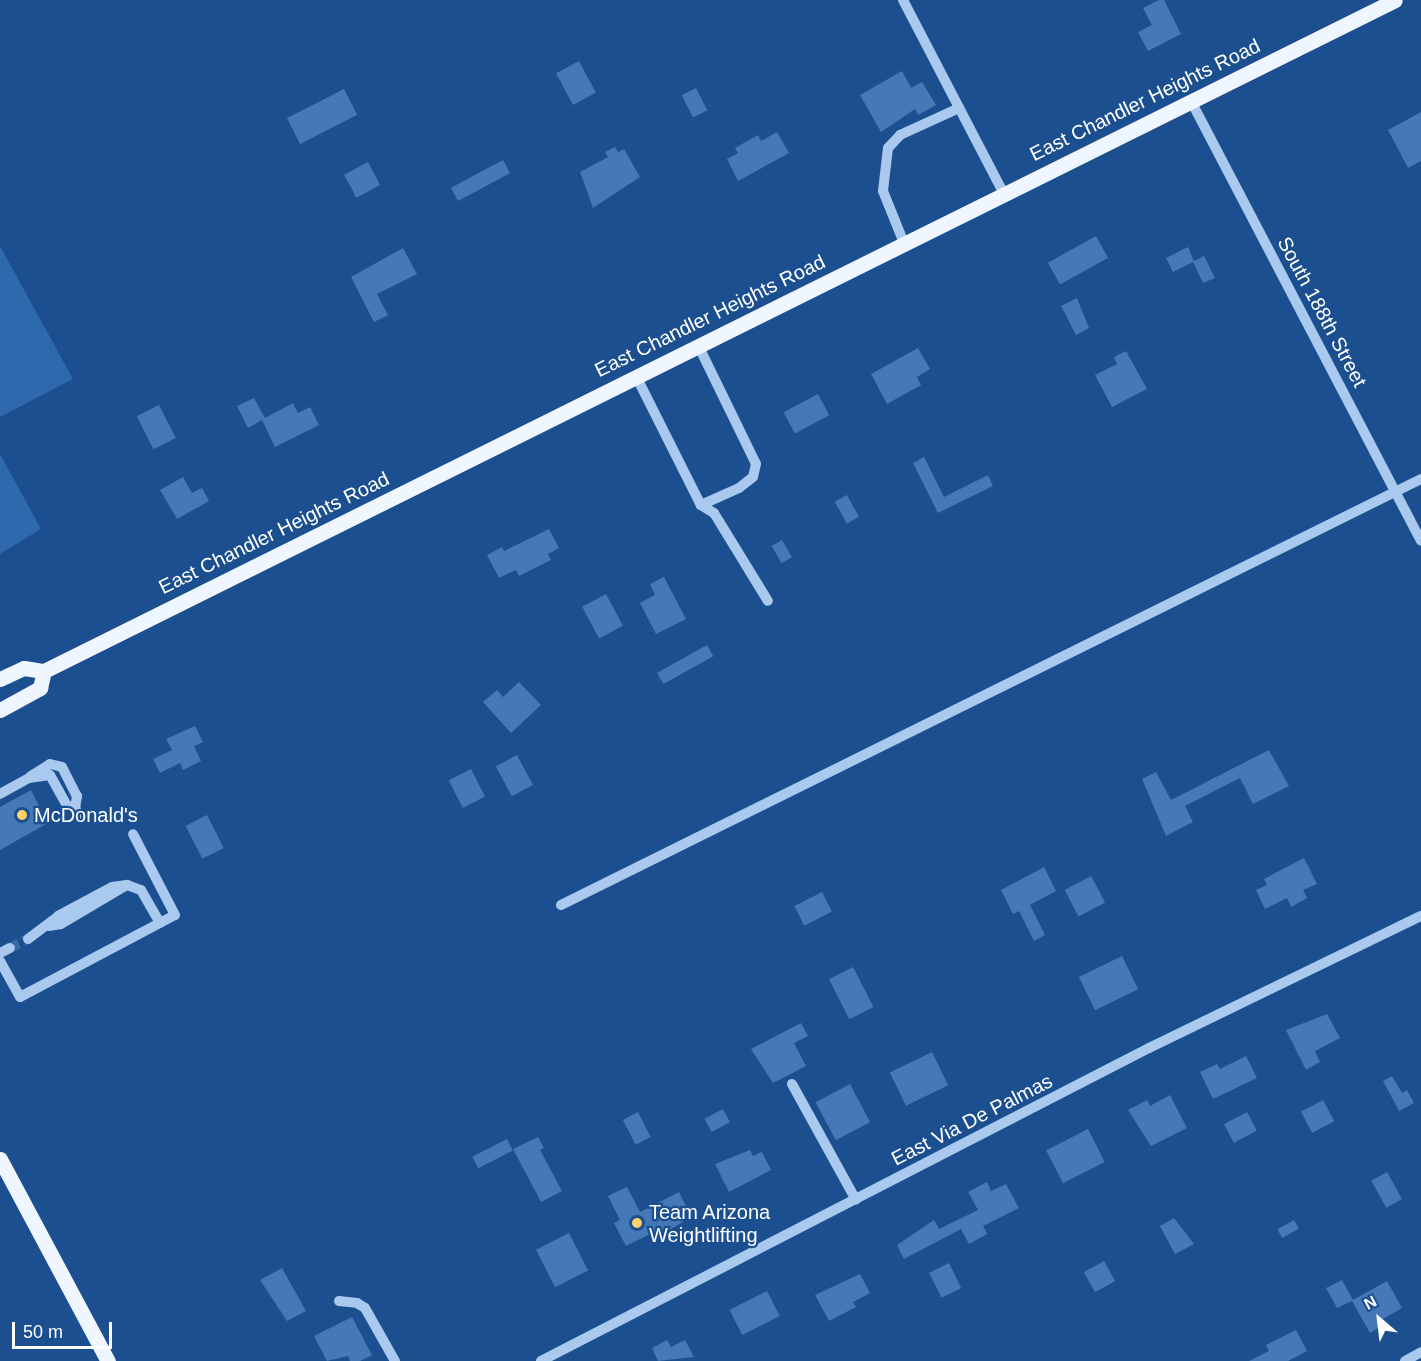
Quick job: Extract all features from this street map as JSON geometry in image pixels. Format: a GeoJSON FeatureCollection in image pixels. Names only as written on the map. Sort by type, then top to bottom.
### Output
{"type":"FeatureCollection","features":[{"type":"Feature","properties":{"kind":"main road","name":"East Chandler Heights Road"},"geometry":{"type":"LineString","coordinates":[[0,679],[24,668],[44,671],[1395,0]]}},
{"type":"Feature","properties":{"kind":"main road"},"geometry":{"type":"LineString","coordinates":[[0,710],[40,688],[44,671]]}},
{"type":"Feature","properties":{"kind":"main road"},"geometry":{"type":"LineString","coordinates":[[0,1159],[108,1361]]}},
{"type":"Feature","properties":{"kind":"street"},"geometry":{"type":"LineString","coordinates":[[903,0],[1004,194]]}},
{"type":"Feature","properties":{"kind":"street","name":"South 188th Street"},"geometry":{"type":"LineString","coordinates":[[1191,101],[1421,541]]}},
{"type":"Feature","properties":{"kind":"street"},"geometry":{"type":"LineString","coordinates":[[904,243],[883,191],[888,148],[900,135],[959,108]]}},
{"type":"Feature","properties":{"kind":"street"},"geometry":{"type":"LineString","coordinates":[[698,345],[756,464],[753,477],[739,488],[701,505]]}},
{"type":"Feature","properties":{"kind":"street"},"geometry":{"type":"LineString","coordinates":[[636,376],[701,505],[714,513],[768,601]]}},
{"type":"Feature","properties":{"kind":"street"},"geometry":{"type":"LineString","coordinates":[[561,905],[1421,479]]}},
{"type":"Feature","properties":{"kind":"street"},"geometry":{"type":"LineString","coordinates":[[0,794],[29,778],[50,775],[67,806],[78,813]]}},
{"type":"Feature","properties":{"kind":"street"},"geometry":{"type":"LineString","coordinates":[[0,960],[20,998],[175,915],[133,834]]}},
{"type":"Feature","properties":{"kind":"street"},"geometry":{"type":"LineString","coordinates":[[28,939],[49,926],[61,924],[128,885],[141,890],[160,923]]}},
{"type":"Feature","properties":{"kind":"street","name":"East Via De Palmas"},"geometry":{"type":"LineString","coordinates":[[541,1361],[1149,1048],[1421,916]]}},
{"type":"Feature","properties":{"kind":"street"},"geometry":{"type":"LineString","coordinates":[[792,1084],[856,1200]]}},
{"type":"Feature","properties":{"kind":"street"},"geometry":{"type":"LineString","coordinates":[[339,1301],[357,1302],[365,1308],[395,1361]]}},
{"type":"Feature","properties":{"kind":"street"},"geometry":{"type":"LineString","coordinates":[[1405,1361],[1421,1352]]}},
{"type":"Feature","properties":{"kind":"shaded area"},"geometry":{"type":"Polygon","coordinates":[[[0,246],[73,379],[0,417],[0,246]]]}},
{"type":"Feature","properties":{"kind":"shaded area"},"geometry":{"type":"Polygon","coordinates":[[[0,454],[41,529],[0,554],[0,454]]]}},
{"type":"Feature","properties":{"kind":"building"},"geometry":{"type":"Polygon","coordinates":[[[1164,0],[1181,34],[1148,51],[1138,32],[1152,25],[1143,8],[1164,0]]]}},
{"type":"Feature","properties":{"kind":"building"},"geometry":{"type":"Polygon","coordinates":[[[579,61],[596,93],[573,105],[556,73],[579,61]]]}},
{"type":"Feature","properties":{"kind":"building"},"geometry":{"type":"Polygon","coordinates":[[[902,71],[911,88],[922,82],[936,105],[918,115],[915,109],[881,132],[860,95],[902,71]]]}},
{"type":"Feature","properties":{"kind":"building"},"geometry":{"type":"Polygon","coordinates":[[[696,88],[707,110],[693,118],[682,95],[696,88]]]}},
{"type":"Feature","properties":{"kind":"building"},"geometry":{"type":"Polygon","coordinates":[[[344,89],[357,115],[300,144],[287,118],[344,89]]]}},
{"type":"Feature","properties":{"kind":"building"},"geometry":{"type":"Polygon","coordinates":[[[1421,112],[1421,161],[1408,168],[1388,130],[1421,112]]]}},
{"type":"Feature","properties":{"kind":"building"},"geometry":{"type":"Polygon","coordinates":[[[777,132],[789,153],[738,181],[727,159],[738,153],[735,148],[758,135],[761,141],[777,132]]]}},
{"type":"Feature","properties":{"kind":"building"},"geometry":{"type":"Polygon","coordinates":[[[615,147],[618,152],[624,149],[640,177],[593,208],[580,172],[608,157],[605,152],[615,147]]]}},
{"type":"Feature","properties":{"kind":"building"},"geometry":{"type":"Polygon","coordinates":[[[503,160],[510,173],[458,201],[451,188],[503,160]]]}},
{"type":"Feature","properties":{"kind":"building"},"geometry":{"type":"Polygon","coordinates":[[[368,162],[380,185],[356,198],[344,175],[368,162]]]}},
{"type":"Feature","properties":{"kind":"building"},"geometry":{"type":"Polygon","coordinates":[[[1096,236],[1108,258],[1060,285],[1048,263],[1096,236]]]}},
{"type":"Feature","properties":{"kind":"building"},"geometry":{"type":"Polygon","coordinates":[[[1188,247],[1194,261],[1204,256],[1215,278],[1203,283],[1193,262],[1173,272],[1166,258],[1188,247]]]}},
{"type":"Feature","properties":{"kind":"building"},"geometry":{"type":"Polygon","coordinates":[[[403,248],[417,274],[377,294],[388,315],[374,322],[351,277],[403,248]]]}},
{"type":"Feature","properties":{"kind":"building"},"geometry":{"type":"Polygon","coordinates":[[[1077,298],[1089,328],[1076,335],[1061,306],[1077,298]]]}},
{"type":"Feature","properties":{"kind":"building"},"geometry":{"type":"Polygon","coordinates":[[[918,348],[930,369],[917,377],[921,385],[887,404],[871,374],[918,348]]]}},
{"type":"Feature","properties":{"kind":"building"},"geometry":{"type":"Polygon","coordinates":[[[1126,351],[1147,389],[1112,407],[1095,375],[1117,364],[1114,357],[1126,351]]]}},
{"type":"Feature","properties":{"kind":"building"},"geometry":{"type":"Polygon","coordinates":[[[818,394],[829,415],[795,434],[784,412],[818,394]]]}},
{"type":"Feature","properties":{"kind":"building"},"geometry":{"type":"Polygon","coordinates":[[[254,398],[265,418],[293,403],[298,413],[310,407],[319,425],[275,447],[262,420],[248,428],[237,406],[254,398]]]}},
{"type":"Feature","properties":{"kind":"building"},"geometry":{"type":"Polygon","coordinates":[[[159,405],[176,438],[154,449],[137,416],[159,405]]]}},
{"type":"Feature","properties":{"kind":"building"},"geometry":{"type":"Polygon","coordinates":[[[924,457],[944,497],[988,475],[993,486],[938,513],[913,463],[924,457]]]}},
{"type":"Feature","properties":{"kind":"building"},"geometry":{"type":"Polygon","coordinates":[[[183,477],[192,493],[202,488],[209,501],[177,519],[160,490],[183,477]]]}},
{"type":"Feature","properties":{"kind":"building"},"geometry":{"type":"Polygon","coordinates":[[[847,495],[859,517],[847,524],[835,502],[847,495]]]}},
{"type":"Feature","properties":{"kind":"building"},"geometry":{"type":"Polygon","coordinates":[[[549,529],[559,548],[548,554],[551,560],[519,576],[516,570],[499,578],[487,555],[502,547],[504,551],[549,529]]]}},
{"type":"Feature","properties":{"kind":"building"},"geometry":{"type":"Polygon","coordinates":[[[782,540],[792,557],[782,563],[772,546],[782,540]]]}},
{"type":"Feature","properties":{"kind":"building"},"geometry":{"type":"Polygon","coordinates":[[[664,577],[686,619],[656,634],[640,603],[655,595],[650,584],[664,577]]]}},
{"type":"Feature","properties":{"kind":"building"},"geometry":{"type":"Polygon","coordinates":[[[606,594],[623,626],[599,638],[582,607],[606,594]]]}},
{"type":"Feature","properties":{"kind":"building"},"geometry":{"type":"Polygon","coordinates":[[[707,645],[713,656],[663,684],[657,673],[707,645]]]}},
{"type":"Feature","properties":{"kind":"building"},"geometry":{"type":"Polygon","coordinates":[[[519,682],[541,705],[511,733],[483,702],[497,690],[503,697],[519,682]]]}},
{"type":"Feature","properties":{"kind":"building"},"geometry":{"type":"Polygon","coordinates":[[[195,726],[203,742],[194,746],[201,761],[183,770],[180,763],[160,773],[153,759],[172,750],[166,739],[195,726]]]}},
{"type":"Feature","properties":{"kind":"building"},"geometry":{"type":"Polygon","coordinates":[[[1269,750],[1289,786],[1253,804],[1240,778],[1185,806],[1193,822],[1166,836],[1142,779],[1156,772],[1171,800],[1269,750]]]}},
{"type":"Feature","properties":{"kind":"building"},"geometry":{"type":"Polygon","coordinates":[[[517,755],[533,785],[512,796],[496,766],[517,755]]]}},
{"type":"Feature","properties":{"kind":"building"},"geometry":{"type":"Polygon","coordinates":[[[471,769],[485,797],[463,808],[449,780],[471,769]]]}},
{"type":"Feature","properties":{"kind":"building","name":"McDonald's"},"geometry":{"type":"Polygon","coordinates":[[[31,790],[48,823],[0,850],[0,807],[31,790]]]}},
{"type":"Feature","properties":{"kind":"building"},"geometry":{"type":"Polygon","coordinates":[[[207,815],[224,848],[202,859],[186,826],[207,815]]]}},
{"type":"Feature","properties":{"kind":"building"},"geometry":{"type":"Polygon","coordinates":[[[1304,858],[1317,884],[1303,890],[1307,898],[1291,907],[1287,898],[1265,909],[1256,890],[1267,885],[1264,879],[1304,858]]]}},
{"type":"Feature","properties":{"kind":"building"},"geometry":{"type":"Polygon","coordinates":[[[1044,867],[1056,891],[1030,905],[1045,935],[1034,941],[1019,911],[1013,914],[1001,890],[1044,867]]]}},
{"type":"Feature","properties":{"kind":"building"},"geometry":{"type":"Polygon","coordinates":[[[1091,876],[1105,902],[1079,917],[1065,890],[1091,876]]]}},
{"type":"Feature","properties":{"kind":"building"},"geometry":{"type":"Polygon","coordinates":[[[822,892],[832,912],[804,926],[794,906],[822,892]]]}},
{"type":"Feature","properties":{"kind":"building"},"geometry":{"type":"Polygon","coordinates":[[[1122,956],[1138,989],[1095,1010],[1079,977],[1122,956]]]}},
{"type":"Feature","properties":{"kind":"building"},"geometry":{"type":"Polygon","coordinates":[[[853,967],[873,1007],[849,1019],[829,979],[853,967]]]}},
{"type":"Feature","properties":{"kind":"building"},"geometry":{"type":"Polygon","coordinates":[[[1327,1014],[1340,1038],[1315,1051],[1320,1062],[1306,1070],[1286,1030],[1327,1014]]]}},
{"type":"Feature","properties":{"kind":"building"},"geometry":{"type":"Polygon","coordinates":[[[801,1023],[808,1036],[794,1043],[806,1066],[773,1083],[751,1049],[801,1023]]]}},
{"type":"Feature","properties":{"kind":"building"},"geometry":{"type":"Polygon","coordinates":[[[932,1052],[948,1085],[906,1106],[890,1073],[932,1052]]]}},
{"type":"Feature","properties":{"kind":"building"},"geometry":{"type":"Polygon","coordinates":[[[1246,1056],[1257,1078],[1213,1099],[1200,1072],[1217,1064],[1220,1069],[1246,1056]]]}},
{"type":"Feature","properties":{"kind":"building"},"geometry":{"type":"Polygon","coordinates":[[[1392,1076],[1402,1093],[1407,1090],[1414,1103],[1399,1111],[1383,1081],[1392,1076]]]}},
{"type":"Feature","properties":{"kind":"building"},"geometry":{"type":"Polygon","coordinates":[[[850,1084],[870,1122],[836,1140],[816,1102],[850,1084]]]}},
{"type":"Feature","properties":{"kind":"building"},"geometry":{"type":"Polygon","coordinates":[[[1170,1095],[1187,1128],[1151,1146],[1128,1110],[1147,1100],[1150,1106],[1170,1095]]]}},
{"type":"Feature","properties":{"kind":"building"},"geometry":{"type":"Polygon","coordinates":[[[1323,1100],[1334,1121],[1312,1133],[1301,1112],[1323,1100]]]}},
{"type":"Feature","properties":{"kind":"building"},"geometry":{"type":"Polygon","coordinates":[[[723,1109],[730,1122],[712,1132],[704,1119],[723,1109]]]}},
{"type":"Feature","properties":{"kind":"building"},"geometry":{"type":"Polygon","coordinates":[[[638,1112],[651,1137],[636,1145],[623,1120],[638,1112]]]}},
{"type":"Feature","properties":{"kind":"building"},"geometry":{"type":"Polygon","coordinates":[[[1247,1112],[1257,1131],[1234,1143],[1224,1124],[1247,1112]]]}},
{"type":"Feature","properties":{"kind":"building"},"geometry":{"type":"Polygon","coordinates":[[[1088,1129],[1105,1162],[1063,1183],[1046,1150],[1088,1129]]]}},
{"type":"Feature","properties":{"kind":"building"},"geometry":{"type":"Polygon","coordinates":[[[538,1137],[544,1148],[540,1150],[562,1191],[541,1202],[513,1149],[538,1137]]]}},
{"type":"Feature","properties":{"kind":"building"},"geometry":{"type":"Polygon","coordinates":[[[507,1139],[513,1151],[478,1168],[472,1157],[507,1139]]]}},
{"type":"Feature","properties":{"kind":"building"},"geometry":{"type":"Polygon","coordinates":[[[750,1150],[753,1156],[762,1152],[771,1170],[729,1192],[715,1164],[750,1150]]]}},
{"type":"Feature","properties":{"kind":"building"},"geometry":{"type":"Polygon","coordinates":[[[1387,1172],[1402,1199],[1386,1208],[1371,1181],[1387,1172]]]}},
{"type":"Feature","properties":{"kind":"building"},"geometry":{"type":"Polygon","coordinates":[[[987,1182],[991,1191],[1006,1184],[1019,1208],[983,1226],[987,1234],[969,1244],[961,1229],[904,1259],[897,1245],[934,1220],[939,1229],[978,1210],[968,1192],[987,1182]]]}},
{"type":"Feature","properties":{"kind":"building"},"geometry":{"type":"Polygon","coordinates":[[[627,1187],[640,1212],[679,1192],[687,1208],[682,1211],[686,1220],[653,1240],[650,1234],[626,1246],[614,1223],[620,1220],[608,1196],[627,1187]]]}},
{"type":"Feature","properties":{"kind":"building"},"geometry":{"type":"Polygon","coordinates":[[[1174,1218],[1194,1244],[1175,1254],[1160,1226],[1174,1218]]]}},
{"type":"Feature","properties":{"kind":"building"},"geometry":{"type":"Polygon","coordinates":[[[1294,1220],[1299,1229],[1282,1238],[1277,1229],[1294,1220]]]}},
{"type":"Feature","properties":{"kind":"building"},"geometry":{"type":"Polygon","coordinates":[[[569,1233],[588,1270],[555,1287],[536,1250],[569,1233]]]}},
{"type":"Feature","properties":{"kind":"building"},"geometry":{"type":"Polygon","coordinates":[[[1104,1261],[1115,1281],[1095,1292],[1084,1272],[1104,1261]]]}},
{"type":"Feature","properties":{"kind":"building"},"geometry":{"type":"Polygon","coordinates":[[[949,1263],[961,1288],[942,1298],[929,1273],[949,1263]]]}},
{"type":"Feature","properties":{"kind":"building"},"geometry":{"type":"Polygon","coordinates":[[[282,1268],[306,1311],[287,1321],[260,1280],[282,1268]]]}},
{"type":"Feature","properties":{"kind":"building"},"geometry":{"type":"Polygon","coordinates":[[[860,1274],[870,1293],[853,1302],[856,1307],[829,1321],[815,1295],[860,1274]]]}},
{"type":"Feature","properties":{"kind":"building"},"geometry":{"type":"Polygon","coordinates":[[[1342,1280],[1353,1300],[1387,1281],[1402,1308],[1381,1320],[1384,1325],[1370,1333],[1352,1301],[1337,1308],[1326,1288],[1342,1280]]]}},
{"type":"Feature","properties":{"kind":"building"},"geometry":{"type":"Polygon","coordinates":[[[767,1291],[780,1316],[742,1335],[730,1310],[767,1291]]]}},
{"type":"Feature","properties":{"kind":"building"},"geometry":{"type":"Polygon","coordinates":[[[352,1317],[372,1355],[360,1361],[350,1361],[348,1356],[327,1361],[314,1336],[352,1317]]]}},
{"type":"Feature","properties":{"kind":"building"},"geometry":{"type":"Polygon","coordinates":[[[1296,1330],[1307,1351],[1288,1361],[1249,1361],[1269,1351],[1266,1345],[1296,1330]]]}},
{"type":"Feature","properties":{"kind":"building"},"geometry":{"type":"Polygon","coordinates":[[[667,1340],[671,1347],[685,1340],[694,1357],[658,1361],[652,1348],[667,1340]]]}},
{"type":"Feature","properties":{"kind":"tunnel"},"geometry":{"type":"LineString","coordinates":[[10,948],[28,939]]}},
{"type":"Feature","properties":{"kind":"place","name":"McDonald's"},"geometry":{"type":"Point","coordinates":[22,815]}},
{"type":"Feature","properties":{"kind":"place","name":"Team Arizona Weightlifting"},"geometry":{"type":"Point","coordinates":[637,1223]}}]}
